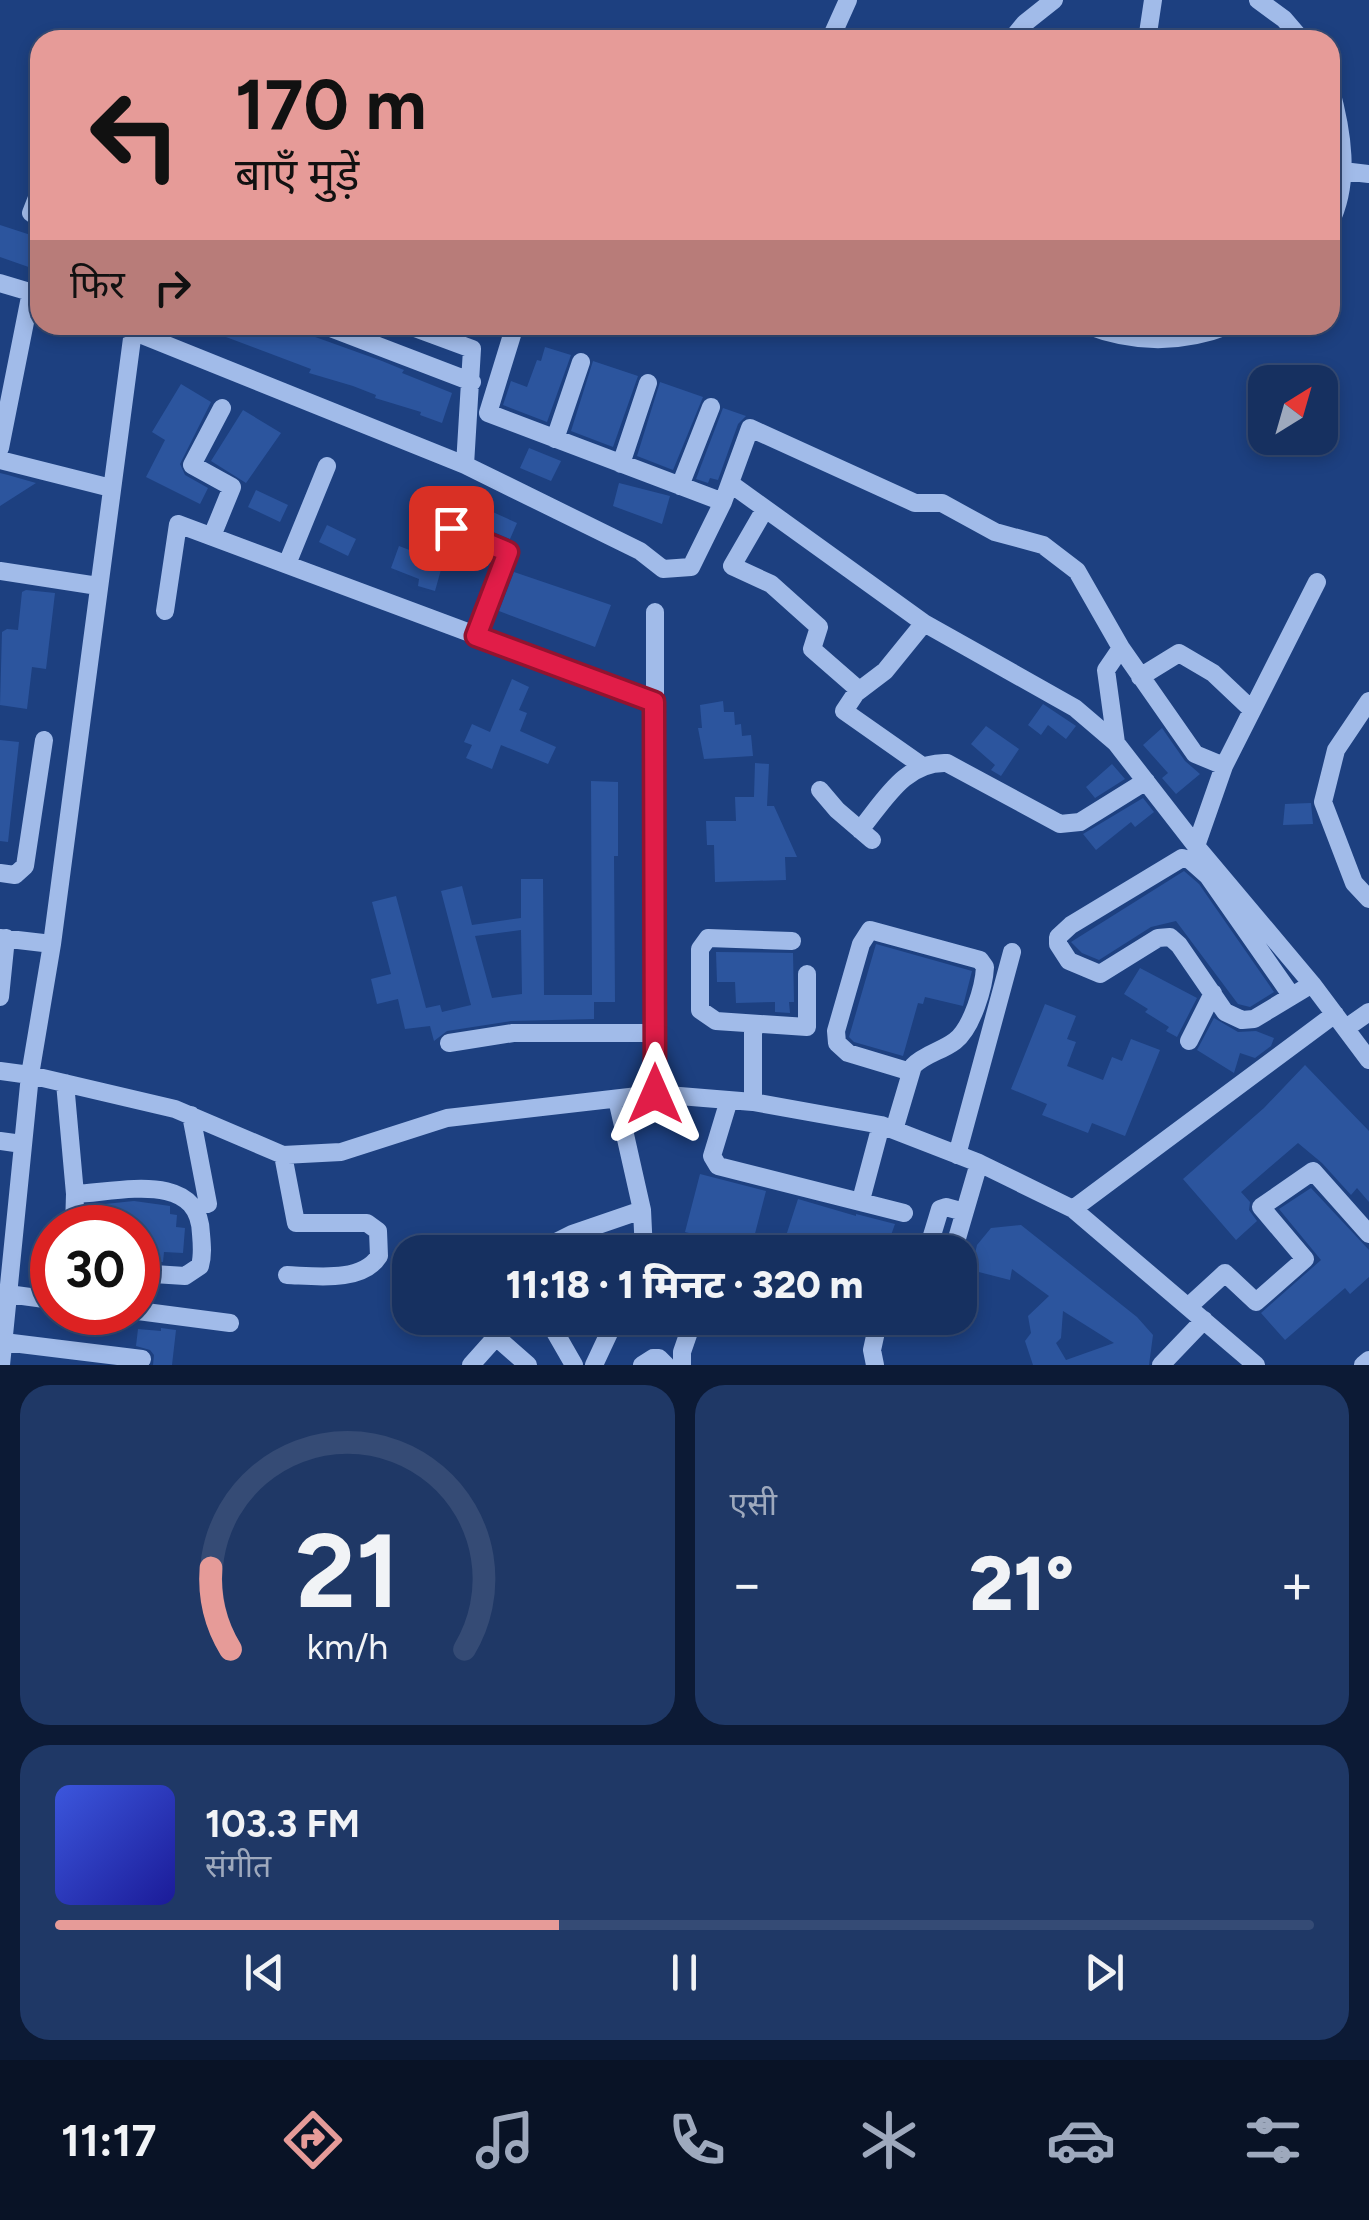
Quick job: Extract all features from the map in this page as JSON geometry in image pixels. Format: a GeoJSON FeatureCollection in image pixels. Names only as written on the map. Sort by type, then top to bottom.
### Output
{"type":"FeatureCollection","features":[{"type":"Feature","properties":{"kind":"street"},"geometry":{"type":"LineString","coordinates":[[834,30],[848,0]]}},
{"type":"Feature","properties":{"kind":"street"},"geometry":{"type":"LineString","coordinates":[[1019,30],[1054,0]]}},
{"type":"Feature","properties":{"kind":"street"},"geometry":{"type":"LineString","coordinates":[[1149,30],[1153,0]]}},
{"type":"Feature","properties":{"kind":"street"},"geometry":{"type":"LineString","coordinates":[[1258,0],[1293,30]]}},
{"type":"Feature","properties":{"kind":"street"},"geometry":{"type":"LineString","coordinates":[[1340,122],[1343,171],[1340,183]]}},
{"type":"Feature","properties":{"kind":"street"},"geometry":{"type":"LineString","coordinates":[[1343,171],[1369,174]]}},
{"type":"Feature","properties":{"kind":"street"},"geometry":{"type":"LineString","coordinates":[[0,284],[30,292]]}},
{"type":"Feature","properties":{"kind":"street"},"geometry":{"type":"LineString","coordinates":[[0,448],[30,320]]}},
{"type":"Feature","properties":{"kind":"street"},"geometry":{"type":"LineString","coordinates":[[1,1365],[8,1294],[7,1237],[52,944],[111,488],[124,335]]}},
{"type":"Feature","properties":{"kind":"street"},"geometry":{"type":"LineString","coordinates":[[142,335],[465,465],[640,550],[663,569],[691,568],[731,484],[750,428],[915,503],[942,503],[995,532],[1042,545],[1077,571],[1121,648],[1196,754],[1224,766]]}},
{"type":"Feature","properties":{"kind":"street"},"geometry":{"type":"LineString","coordinates":[[349,335],[472,382]]}},
{"type":"Feature","properties":{"kind":"street"},"geometry":{"type":"LineString","coordinates":[[434,335],[472,349],[465,465]]}},
{"type":"Feature","properties":{"kind":"street"},"geometry":{"type":"LineString","coordinates":[[512,335],[488,413],[723,502]]}},
{"type":"Feature","properties":{"kind":"street"},"geometry":{"type":"LineString","coordinates":[[1112,335],[1158,341],[1204,335]]}},
{"type":"Feature","properties":{"kind":"street"},"geometry":{"type":"LineString","coordinates":[[555,440],[582,362]]}},
{"type":"Feature","properties":{"kind":"street"},"geometry":{"type":"LineString","coordinates":[[621,464],[648,383]]}},
{"type":"Feature","properties":{"kind":"street"},"geometry":{"type":"LineString","coordinates":[[680,486],[711,407]]}},
{"type":"Feature","properties":{"kind":"street"},"geometry":{"type":"LineString","coordinates":[[212,536],[232,486],[192,465],[222,408]]}},
{"type":"Feature","properties":{"kind":"street"},"geometry":{"type":"LineString","coordinates":[[0,460],[111,488]]}},
{"type":"Feature","properties":{"kind":"street"},"geometry":{"type":"LineString","coordinates":[[287,564],[327,466]]}},
{"type":"Feature","properties":{"kind":"street"},"geometry":{"type":"LineString","coordinates":[[731,484],[924,624],[1075,708],[1116,743],[1369,1060]]}},
{"type":"Feature","properties":{"kind":"street"},"geometry":{"type":"LineString","coordinates":[[766,509],[732,566],[771,584],[802,608],[819,627],[812,649],[859,690]]}},
{"type":"Feature","properties":{"kind":"street"},"geometry":{"type":"LineString","coordinates":[[165,611],[178,524],[654,702]]}},
{"type":"Feature","properties":{"kind":"street"},"geometry":{"type":"LineString","coordinates":[[451,528],[508,552],[476,636]]}},
{"type":"Feature","properties":{"kind":"street"},"geometry":{"type":"LineString","coordinates":[[0,571],[98,586]]}},
{"type":"Feature","properties":{"kind":"street"},"geometry":{"type":"LineString","coordinates":[[1196,846],[1224,766],[1250,708],[1317,582]]}},
{"type":"Feature","properties":{"kind":"street"},"geometry":{"type":"LineString","coordinates":[[655,612],[655,1094]]}},
{"type":"Feature","properties":{"kind":"street"},"geometry":{"type":"LineString","coordinates":[[921,765],[846,714],[845,708],[859,690],[885,672],[924,624]]}},
{"type":"Feature","properties":{"kind":"street"},"geometry":{"type":"LineString","coordinates":[[1116,743],[1106,670],[1121,648]]}},
{"type":"Feature","properties":{"kind":"street"},"geometry":{"type":"LineString","coordinates":[[1140,676],[1179,653],[1212,672],[1250,708]]}},
{"type":"Feature","properties":{"kind":"street"},"geometry":{"type":"LineString","coordinates":[[1369,701],[1336,750],[1323,802],[1354,882],[1369,899]]}},
{"type":"Feature","properties":{"kind":"street"},"geometry":{"type":"LineString","coordinates":[[0,873],[21,872],[29,847],[44,740]]}},
{"type":"Feature","properties":{"kind":"street"},"geometry":{"type":"LineString","coordinates":[[820,790],[866,835],[899,784],[921,765],[947,763],[1060,824],[1080,822],[1146,781]]}},
{"type":"Feature","properties":{"kind":"street"},"geometry":{"type":"LineString","coordinates":[[29,847],[63,855]]}},
{"type":"Feature","properties":{"kind":"street"},"geometry":{"type":"LineString","coordinates":[[1291,996],[1208,876],[1190,860],[1182,858],[1071,925],[1058,937],[1069,961],[1100,974],[1158,938],[1170,937],[1226,1012],[1242,1020],[1254,1019],[1312,984]]}},
{"type":"Feature","properties":{"kind":"street"},"geometry":{"type":"LineString","coordinates":[[861,1200],[911,1072],[918,1061],[962,1032],[986,966],[980,960],[870,930],[862,944],[836,1031],[837,1043],[848,1053],[911,1072]]}},
{"type":"Feature","properties":{"kind":"street"},"geometry":{"type":"LineString","coordinates":[[0,996],[3,938],[52,944]]}},
{"type":"Feature","properties":{"kind":"street"},"geometry":{"type":"LineString","coordinates":[[792,940],[708,938],[702,943],[700,1010],[716,1021],[808,1027],[807,974]]}},
{"type":"Feature","properties":{"kind":"street"},"geometry":{"type":"LineString","coordinates":[[957,1155],[1012,952]]}},
{"type":"Feature","properties":{"kind":"street"},"geometry":{"type":"LineString","coordinates":[[1189,1040],[1213,993]]}},
{"type":"Feature","properties":{"kind":"street"},"geometry":{"type":"LineString","coordinates":[[1073,1208],[1340,1021],[1369,1012]]}},
{"type":"Feature","properties":{"kind":"street"},"geometry":{"type":"LineString","coordinates":[[753,1024],[754,1102]]}},
{"type":"Feature","properties":{"kind":"street"},"geometry":{"type":"LineString","coordinates":[[449,1043],[513,1033],[656,1034]]}},
{"type":"Feature","properties":{"kind":"street"},"geometry":{"type":"LineString","coordinates":[[0,1071],[191,1115],[283,1155],[342,1152],[447,1118],[655,1094],[754,1102],[887,1127],[979,1163],[1073,1208],[1256,1365]]}},
{"type":"Feature","properties":{"kind":"street"},"geometry":{"type":"LineString","coordinates":[[65,1083],[75,1205]]}},
{"type":"Feature","properties":{"kind":"street"},"geometry":{"type":"LineString","coordinates":[[617,1099],[642,1210],[643,1235]]}},
{"type":"Feature","properties":{"kind":"street"},"geometry":{"type":"LineString","coordinates":[[729,1100],[712,1156],[718,1166],[904,1213]]}},
{"type":"Feature","properties":{"kind":"street"},"geometry":{"type":"LineString","coordinates":[[191,1115],[208,1204]]}},
{"type":"Feature","properties":{"kind":"street"},"geometry":{"type":"LineString","coordinates":[[0,1141],[22,1144]]}},
{"type":"Feature","properties":{"kind":"street"},"geometry":{"type":"LineString","coordinates":[[283,1155],[296,1222],[367,1223],[378,1231],[379,1256],[368,1269],[328,1276],[287,1276]]}},
{"type":"Feature","properties":{"kind":"street"},"geometry":{"type":"LineString","coordinates":[[958,1235],[979,1163]]}},
{"type":"Feature","properties":{"kind":"street"},"geometry":{"type":"LineString","coordinates":[[1188,1307],[1225,1273],[1256,1302],[1305,1259],[1262,1206],[1313,1171],[1369,1234]]}},
{"type":"Feature","properties":{"kind":"street"},"geometry":{"type":"LineString","coordinates":[[75,1194],[170,1189],[191,1202],[201,1220],[200,1266],[185,1276],[160,1274]]}},
{"type":"Feature","properties":{"kind":"street"},"geometry":{"type":"LineString","coordinates":[[932,1235],[940,1209],[964,1212]]}},
{"type":"Feature","properties":{"kind":"street"},"geometry":{"type":"LineString","coordinates":[[570,1235],[642,1210]]}},
{"type":"Feature","properties":{"kind":"street"},"geometry":{"type":"LineString","coordinates":[[8,1294],[30,1297]]}},
{"type":"Feature","properties":{"kind":"street"},"geometry":{"type":"LineString","coordinates":[[160,1314],[230,1323]]}},
{"type":"Feature","properties":{"kind":"street"},"geometry":{"type":"LineString","coordinates":[[1161,1365],[1204,1320]]}},
{"type":"Feature","properties":{"kind":"street"},"geometry":{"type":"LineString","coordinates":[[557,1335],[574,1365]]}},
{"type":"Feature","properties":{"kind":"street"},"geometry":{"type":"LineString","coordinates":[[594,1365],[608,1335]]}},
{"type":"Feature","properties":{"kind":"street"},"geometry":{"type":"LineString","coordinates":[[682,1365],[688,1335]]}},
{"type":"Feature","properties":{"kind":"street"},"geometry":{"type":"LineString","coordinates":[[875,1335],[875,1365]]}},
{"type":"Feature","properties":{"kind":"street"},"geometry":{"type":"LineString","coordinates":[[471,1365],[496,1337],[528,1365]]}},
{"type":"Feature","properties":{"kind":"street"},"geometry":{"type":"LineString","coordinates":[[4,1342],[142,1360]]}},
{"type":"Feature","properties":{"kind":"street"},"geometry":{"type":"LineString","coordinates":[[642,1365],[659,1358],[666,1365]]}},
{"type":"Feature","properties":{"kind":"street"},"geometry":{"type":"LineString","coordinates":[[1363,1365],[1369,1360]]}},
{"type":"Feature","properties":{"kind":"building"},"geometry":{"type":"Polygon","coordinates":[[[0,225],[30,235],[30,268],[0,257],[0,225]]]}},
{"type":"Feature","properties":{"kind":"building"},"geometry":{"type":"Polygon","coordinates":[[[221,335],[310,335],[382,361],[452,393],[442,423],[353,386],[309,373],[311,369],[221,335]]]}},
{"type":"Feature","properties":{"kind":"building"},"geometry":{"type":"Polygon","coordinates":[[[545,347],[571,355],[547,422],[503,405],[511,381],[527,387],[545,347]]]}},
{"type":"Feature","properties":{"kind":"building"},"geometry":{"type":"Polygon","coordinates":[[[593,361],[638,376],[613,447],[571,431],[593,361]]]}},
{"type":"Feature","properties":{"kind":"building"},"geometry":{"type":"Polygon","coordinates":[[[660,382],[703,397],[673,470],[637,456],[660,382]]]}},
{"type":"Feature","properties":{"kind":"building"},"geometry":{"type":"Polygon","coordinates":[[[181,384],[211,402],[180,464],[185,475],[208,488],[200,504],[146,477],[165,440],[152,432],[181,384]]]}},
{"type":"Feature","properties":{"kind":"building"},"geometry":{"type":"Polygon","coordinates":[[[723,408],[746,416],[738,424],[718,480],[710,478],[708,483],[696,479],[723,408]]]}},
{"type":"Feature","properties":{"kind":"building"},"geometry":{"type":"Polygon","coordinates":[[[243,410],[281,433],[246,483],[211,461],[243,410]]]}},
{"type":"Feature","properties":{"kind":"building"},"geometry":{"type":"Polygon","coordinates":[[[529,448],[561,461],[551,481],[520,468],[529,448]]]}},
{"type":"Feature","properties":{"kind":"building"},"geometry":{"type":"Polygon","coordinates":[[[0,473],[8,475],[36,483],[0,506],[0,473]]]}},
{"type":"Feature","properties":{"kind":"building"},"geometry":{"type":"Polygon","coordinates":[[[619,483],[670,496],[662,524],[613,506],[619,483]]]}},
{"type":"Feature","properties":{"kind":"building"},"geometry":{"type":"Polygon","coordinates":[[[428,486],[447,497],[431,526],[412,515],[428,486]]]}},
{"type":"Feature","properties":{"kind":"building"},"geometry":{"type":"Polygon","coordinates":[[[256,490],[288,505],[280,522],[248,507],[256,490]]]}},
{"type":"Feature","properties":{"kind":"building"},"geometry":{"type":"Polygon","coordinates":[[[475,504],[517,523],[510,539],[467,521],[475,504]]]}},
{"type":"Feature","properties":{"kind":"building"},"geometry":{"type":"Polygon","coordinates":[[[327,525],[356,539],[348,556],[319,542],[327,525]]]}},
{"type":"Feature","properties":{"kind":"building"},"geometry":{"type":"Polygon","coordinates":[[[399,546],[420,554],[418,559],[442,566],[435,591],[418,586],[419,579],[391,568],[399,546]]]}},
{"type":"Feature","properties":{"kind":"building"},"geometry":{"type":"Polygon","coordinates":[[[514,572],[611,605],[595,647],[499,611],[514,572]]]}},
{"type":"Feature","properties":{"kind":"building"},"geometry":{"type":"Polygon","coordinates":[[[22,592],[55,593],[46,669],[32,667],[27,709],[0,705],[2,632],[18,630],[22,592]]]}},
{"type":"Feature","properties":{"kind":"building"},"geometry":{"type":"Polygon","coordinates":[[[512,679],[529,687],[519,710],[527,713],[520,731],[556,747],[548,764],[501,745],[492,769],[466,758],[472,745],[464,742],[472,724],[490,732],[512,679]]]}},
{"type":"Feature","properties":{"kind":"building"},"geometry":{"type":"Polygon","coordinates":[[[723,701],[724,712],[734,712],[735,725],[741,724],[742,736],[751,735],[753,756],[704,759],[698,728],[702,728],[700,705],[723,701]]]}},
{"type":"Feature","properties":{"kind":"building"},"geometry":{"type":"Polygon","coordinates":[[[1043,704],[1076,726],[1066,739],[1048,725],[1041,735],[1028,725],[1043,704]]]}},
{"type":"Feature","properties":{"kind":"building"},"geometry":{"type":"Polygon","coordinates":[[[986,726],[1019,749],[1001,776],[991,770],[995,765],[971,744],[986,726]]]}},
{"type":"Feature","properties":{"kind":"building"},"geometry":{"type":"Polygon","coordinates":[[[1162,728],[1185,761],[1200,774],[1176,794],[1162,778],[1168,773],[1143,745],[1162,728]]]}},
{"type":"Feature","properties":{"kind":"building"},"geometry":{"type":"Polygon","coordinates":[[[0,740],[19,742],[8,842],[0,841],[0,740]]]}},
{"type":"Feature","properties":{"kind":"building"},"geometry":{"type":"Polygon","coordinates":[[[755,763],[769,764],[767,806],[774,806],[797,857],[785,857],[786,880],[715,882],[714,845],[707,845],[706,821],[736,821],[735,797],[754,797],[755,763]]]}},
{"type":"Feature","properties":{"kind":"building"},"geometry":{"type":"Polygon","coordinates":[[[1112,764],[1125,779],[1095,798],[1086,787],[1112,764]]]}},
{"type":"Feature","properties":{"kind":"building"},"geometry":{"type":"Polygon","coordinates":[[[591,781],[618,782],[615,1002],[594,1002],[594,1019],[511,1021],[447,1031],[434,1041],[430,1026],[405,1029],[398,999],[377,1004],[371,979],[391,974],[372,902],[396,896],[426,1008],[440,1005],[442,1012],[471,1005],[441,891],[462,886],[472,925],[521,918],[521,879],[543,879],[544,995],[592,995],[591,781]],[[521,930],[475,936],[492,998],[522,994],[521,930]]]}},
{"type":"Feature","properties":{"kind":"building"},"geometry":{"type":"Polygon","coordinates":[[[1143,798],[1154,812],[1135,827],[1131,822],[1096,850],[1083,834],[1143,798]]]}},
{"type":"Feature","properties":{"kind":"building"},"geometry":{"type":"Polygon","coordinates":[[[1311,803],[1313,824],[1283,825],[1285,804],[1311,803]]]}},
{"type":"Feature","properties":{"kind":"building"},"geometry":{"type":"Polygon","coordinates":[[[1184,871],[1199,884],[1274,992],[1250,1007],[1238,1004],[1176,921],[1151,927],[1099,960],[1082,953],[1071,942],[1184,871]]]}},
{"type":"Feature","properties":{"kind":"building"},"geometry":{"type":"Polygon","coordinates":[[[876,944],[972,971],[963,1006],[925,997],[923,1004],[918,1003],[903,1056],[854,1042],[849,1037],[876,944]]]}},
{"type":"Feature","properties":{"kind":"building"},"geometry":{"type":"Polygon","coordinates":[[[716,952],[793,953],[794,1002],[789,1002],[790,1013],[775,1012],[775,1002],[736,1003],[735,982],[717,982],[716,952]]]}},
{"type":"Feature","properties":{"kind":"building"},"geometry":{"type":"Polygon","coordinates":[[[1140,968],[1197,998],[1177,1037],[1145,1012],[1148,1009],[1124,994],[1140,968]]]}},
{"type":"Feature","properties":{"kind":"building"},"geometry":{"type":"Polygon","coordinates":[[[1045,1004],[1076,1016],[1067,1039],[1076,1042],[1067,1066],[1103,1080],[1112,1057],[1122,1061],[1131,1039],[1160,1050],[1125,1136],[1092,1123],[1088,1133],[1042,1115],[1047,1104],[1011,1089],[1045,1004]]]}},
{"type":"Feature","properties":{"kind":"building"},"geometry":{"type":"Polygon","coordinates":[[[1214,1018],[1238,1032],[1256,1031],[1274,1038],[1271,1046],[1255,1058],[1240,1053],[1234,1073],[1197,1050],[1214,1018]]]}},
{"type":"Feature","properties":{"kind":"building"},"geometry":{"type":"Polygon","coordinates":[[[1305,1065],[1369,1131],[1369,1202],[1357,1188],[1351,1195],[1298,1143],[1241,1192],[1250,1202],[1249,1210],[1257,1221],[1236,1240],[1183,1179],[1264,1108],[1305,1065]]]}},
{"type":"Feature","properties":{"kind":"building"},"geometry":{"type":"Polygon","coordinates":[[[700,1174],[766,1191],[755,1235],[685,1232],[700,1174]]]}},
{"type":"Feature","properties":{"kind":"building"},"geometry":{"type":"Polygon","coordinates":[[[1311,1188],[1369,1250],[1369,1277],[1350,1294],[1345,1288],[1285,1340],[1261,1313],[1321,1260],[1279,1209],[1311,1188]]]}},
{"type":"Feature","properties":{"kind":"building"},"geometry":{"type":"Polygon","coordinates":[[[798,1199],[895,1224],[891,1235],[786,1235],[798,1199]]]}},
{"type":"Feature","properties":{"kind":"building"},"geometry":{"type":"Polygon","coordinates":[[[134,1201],[170,1206],[170,1214],[177,1215],[176,1227],[185,1228],[183,1253],[164,1252],[160,1262],[160,1205],[95,1205],[134,1201]]]}},
{"type":"Feature","properties":{"kind":"building"},"geometry":{"type":"Polygon","coordinates":[[[1021,1225],[1137,1317],[1153,1335],[1149,1365],[1033,1365],[1025,1341],[1031,1333],[1028,1316],[1049,1296],[1012,1269],[1010,1280],[977,1272],[977,1245],[991,1228],[1021,1225]],[[1063,1311],[1061,1338],[1056,1343],[1066,1360],[1114,1343],[1063,1311]]]}},
{"type":"Feature","properties":{"kind":"building"},"geometry":{"type":"Polygon","coordinates":[[[176,1330],[172,1365],[153,1365],[150,1350],[136,1346],[137,1335],[160,1335],[161,1331],[176,1330]]]}},
{"type":"Feature","properties":{"kind":"route"},"geometry":{"type":"LineString","coordinates":[[451,528],[508,552],[476,636],[654,702],[655,1094]]}}]}
